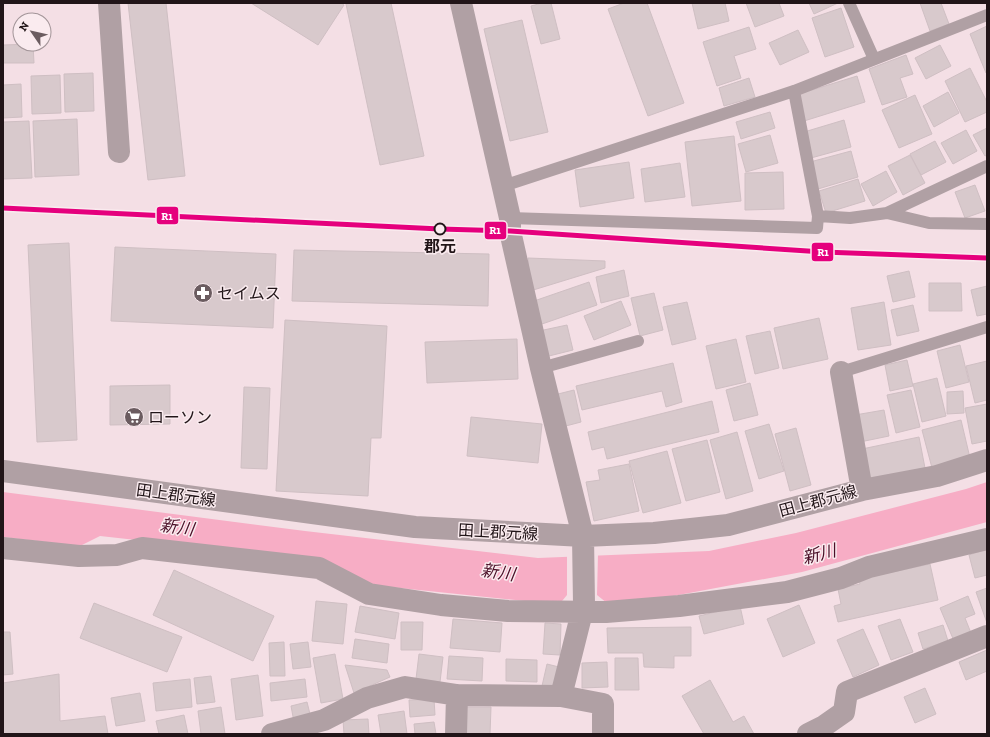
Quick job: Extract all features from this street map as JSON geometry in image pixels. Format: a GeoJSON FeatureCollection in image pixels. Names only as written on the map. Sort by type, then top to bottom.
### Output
{"type":"FeatureCollection","features":[{"type":"Feature","properties":{"kind":"street"},"geometry":{"type":"LineString","coordinates":[[109,3],[119,152]]}},
{"type":"Feature","properties":{"kind":"street"},"geometry":{"type":"LineString","coordinates":[[461,3],[510,218],[510,231],[583,541],[583,608],[561,696]]}},
{"type":"Feature","properties":{"kind":"street"},"geometry":{"type":"LineString","coordinates":[[841,372],[862,490]]}},
{"type":"Feature","properties":{"kind":"street","name":"田上郡元線"},"geometry":{"type":"LineString","coordinates":[[3,471],[415,527],[583,541],[728,525],[862,490],[937,476],[987,460]]}},
{"type":"Feature","properties":{"kind":"street"},"geometry":{"type":"LineString","coordinates":[[3,548],[79,556],[117,555],[142,548],[318,568],[369,594],[441,605],[508,611],[583,608],[606,612],[679,606],[787,592],[841,578],[869,567],[987,539]]}},
{"type":"Feature","properties":{"kind":"street"},"geometry":{"type":"LineString","coordinates":[[808,734],[824,726],[844,712],[847,692],[987,636]]}},
{"type":"Feature","properties":{"kind":"street"},"geometry":{"type":"LineString","coordinates":[[272,734],[324,720],[366,698],[405,687],[457,695],[561,696],[602,704],[603,734]]}},
{"type":"Feature","properties":{"kind":"street"},"geometry":{"type":"LineString","coordinates":[[456,734],[457,695]]}},
{"type":"Feature","properties":{"kind":"lane"},"geometry":{"type":"LineString","coordinates":[[849,3],[874,59]]}},
{"type":"Feature","properties":{"kind":"lane"},"geometry":{"type":"LineString","coordinates":[[503,186],[794,91],[987,15]]}},
{"type":"Feature","properties":{"kind":"lane"},"geometry":{"type":"LineString","coordinates":[[510,218],[817,228],[818,216],[794,91]]}},
{"type":"Feature","properties":{"kind":"lane"},"geometry":{"type":"LineString","coordinates":[[818,216],[850,218],[887,213],[987,166]]}},
{"type":"Feature","properties":{"kind":"lane"},"geometry":{"type":"LineString","coordinates":[[887,213],[929,223],[987,224]]}},
{"type":"Feature","properties":{"kind":"lane"},"geometry":{"type":"LineString","coordinates":[[841,372],[987,327]]}},
{"type":"Feature","properties":{"kind":"lane"},"geometry":{"type":"LineString","coordinates":[[542,368],[638,341]]}},
{"type":"Feature","properties":{"kind":"water","name":"新川"},"geometry":{"type":"Polygon","coordinates":[[[987,482],[987,522],[802,572],[641,602],[545,603],[371,585],[325,561],[100,536],[80,546],[3,537],[3,492],[305,531],[538,558],[709,551],[796,533],[966,489],[987,482]]]}},
{"type":"Feature","properties":{"kind":"pier"},"geometry":{"type":"Polygon","coordinates":[[[598,554],[597,595],[607,603],[562,601],[567,595],[567,555],[598,554]]]}},
{"type":"Feature","properties":{"kind":"building"},"geometry":{"type":"Polygon","coordinates":[[[128,3],[166,3],[185,176],[148,180],[128,3]]]}},
{"type":"Feature","properties":{"kind":"building"},"geometry":{"type":"Polygon","coordinates":[[[251,3],[341,3],[344,5],[318,45],[251,3]]]}},
{"type":"Feature","properties":{"kind":"building"},"geometry":{"type":"Polygon","coordinates":[[[391,3],[424,156],[380,165],[346,4],[391,3]]]}},
{"type":"Feature","properties":{"kind":"building"},"geometry":{"type":"Polygon","coordinates":[[[542,3],[551,3],[560,39],[541,44],[531,6],[542,3]]]}},
{"type":"Feature","properties":{"kind":"building"},"geometry":{"type":"Polygon","coordinates":[[[624,3],[647,3],[684,103],[648,116],[608,9],[624,3]]]}},
{"type":"Feature","properties":{"kind":"building"},"geometry":{"type":"Polygon","coordinates":[[[692,3],[725,3],[729,21],[698,29],[692,3]]]}},
{"type":"Feature","properties":{"kind":"building"},"geometry":{"type":"Polygon","coordinates":[[[746,3],[779,3],[784,16],[755,27],[746,3]]]}},
{"type":"Feature","properties":{"kind":"building"},"geometry":{"type":"Polygon","coordinates":[[[809,3],[838,3],[814,14],[809,3]]]}},
{"type":"Feature","properties":{"kind":"building"},"geometry":{"type":"Polygon","coordinates":[[[920,3],[941,3],[949,24],[930,31],[920,3]]]}},
{"type":"Feature","properties":{"kind":"building"},"geometry":{"type":"Polygon","coordinates":[[[841,8],[854,47],[825,57],[812,18],[841,8]]]}},
{"type":"Feature","properties":{"kind":"building"},"geometry":{"type":"Polygon","coordinates":[[[522,20],[548,132],[510,141],[484,29],[522,20]]]}},
{"type":"Feature","properties":{"kind":"building"},"geometry":{"type":"Polygon","coordinates":[[[987,26],[987,73],[986,73],[970,34],[987,26]]]}},
{"type":"Feature","properties":{"kind":"building"},"geometry":{"type":"Polygon","coordinates":[[[749,27],[756,49],[734,56],[741,78],[717,86],[703,42],[749,27]]]}},
{"type":"Feature","properties":{"kind":"building"},"geometry":{"type":"Polygon","coordinates":[[[798,30],[809,52],[780,65],[769,43],[798,30]]]}},
{"type":"Feature","properties":{"kind":"building"},"geometry":{"type":"Polygon","coordinates":[[[3,45],[12,45],[12,52],[33,52],[34,63],[3,63],[3,45]]]}},
{"type":"Feature","properties":{"kind":"building"},"geometry":{"type":"Polygon","coordinates":[[[940,45],[951,66],[926,79],[915,58],[940,45]]]}},
{"type":"Feature","properties":{"kind":"building"},"geometry":{"type":"Polygon","coordinates":[[[906,55],[913,74],[900,78],[907,97],[882,105],[869,69],[906,55]]]}},
{"type":"Feature","properties":{"kind":"building"},"geometry":{"type":"Polygon","coordinates":[[[970,68],[987,102],[987,112],[965,122],[945,81],[970,68]]]}},
{"type":"Feature","properties":{"kind":"building"},"geometry":{"type":"Polygon","coordinates":[[[93,73],[94,111],[65,112],[64,74],[93,73]]]}},
{"type":"Feature","properties":{"kind":"building"},"geometry":{"type":"Polygon","coordinates":[[[60,75],[61,113],[32,114],[31,76],[60,75]]]}},
{"type":"Feature","properties":{"kind":"building"},"geometry":{"type":"Polygon","coordinates":[[[857,76],[865,102],[804,121],[796,95],[857,76]]]}},
{"type":"Feature","properties":{"kind":"building"},"geometry":{"type":"Polygon","coordinates":[[[749,78],[755,97],[724,106],[719,88],[749,78]]]}},
{"type":"Feature","properties":{"kind":"building"},"geometry":{"type":"Polygon","coordinates":[[[21,84],[22,117],[3,118],[3,85],[21,84]]]}},
{"type":"Feature","properties":{"kind":"building"},"geometry":{"type":"Polygon","coordinates":[[[948,92],[959,113],[934,127],[923,106],[948,92]]]}},
{"type":"Feature","properties":{"kind":"building"},"geometry":{"type":"Polygon","coordinates":[[[915,95],[932,134],[899,148],[882,110],[915,95]]]}},
{"type":"Feature","properties":{"kind":"building"},"geometry":{"type":"Polygon","coordinates":[[[770,112],[775,128],[741,139],[736,122],[770,112]]]}},
{"type":"Feature","properties":{"kind":"building"},"geometry":{"type":"Polygon","coordinates":[[[77,119],[79,175],[35,177],[33,121],[77,119]]]}},
{"type":"Feature","properties":{"kind":"building"},"geometry":{"type":"Polygon","coordinates":[[[844,120],[851,147],[811,158],[804,132],[844,120]]]}},
{"type":"Feature","properties":{"kind":"building"},"geometry":{"type":"Polygon","coordinates":[[[29,121],[32,178],[3,179],[3,122],[29,121]]]}},
{"type":"Feature","properties":{"kind":"building"},"geometry":{"type":"Polygon","coordinates":[[[987,128],[987,155],[985,156],[973,135],[987,128]]]}},
{"type":"Feature","properties":{"kind":"building"},"geometry":{"type":"Polygon","coordinates":[[[966,130],[977,151],[953,164],[941,143],[966,130]]]}},
{"type":"Feature","properties":{"kind":"building"},"geometry":{"type":"Polygon","coordinates":[[[770,135],[778,163],[746,172],[738,144],[770,135]]]}},
{"type":"Feature","properties":{"kind":"building"},"geometry":{"type":"Polygon","coordinates":[[[734,136],[741,201],[692,206],[685,142],[734,136]]]}},
{"type":"Feature","properties":{"kind":"building"},"geometry":{"type":"Polygon","coordinates":[[[935,141],[946,162],[921,175],[910,154],[935,141]]]}},
{"type":"Feature","properties":{"kind":"building"},"geometry":{"type":"Polygon","coordinates":[[[851,151],[858,177],[818,189],[810,162],[851,151]]]}},
{"type":"Feature","properties":{"kind":"building"},"geometry":{"type":"Polygon","coordinates":[[[910,155],[925,183],[903,195],[888,166],[910,155]]]}},
{"type":"Feature","properties":{"kind":"building"},"geometry":{"type":"Polygon","coordinates":[[[629,162],[634,198],[580,207],[575,170],[629,162]]]}},
{"type":"Feature","properties":{"kind":"building"},"geometry":{"type":"Polygon","coordinates":[[[680,163],[685,197],[645,202],[641,169],[680,163]]]}},
{"type":"Feature","properties":{"kind":"building"},"geometry":{"type":"Polygon","coordinates":[[[886,171],[897,192],[873,206],[861,184],[886,171]]]}},
{"type":"Feature","properties":{"kind":"building"},"geometry":{"type":"Polygon","coordinates":[[[783,172],[784,209],[745,210],[745,173],[783,172]]]}},
{"type":"Feature","properties":{"kind":"building"},"geometry":{"type":"Polygon","coordinates":[[[858,179],[865,201],[826,213],[819,191],[858,179]]]}},
{"type":"Feature","properties":{"kind":"building"},"geometry":{"type":"Polygon","coordinates":[[[975,185],[985,211],[965,218],[955,192],[975,185]]]}},
{"type":"Feature","properties":{"kind":"building"},"geometry":{"type":"Polygon","coordinates":[[[69,243],[77,440],[37,442],[28,245],[69,243]]]}},
{"type":"Feature","properties":{"kind":"building"},"geometry":{"type":"Polygon","coordinates":[[[115,247],[276,254],[273,328],[111,321],[115,247]]]}},
{"type":"Feature","properties":{"kind":"building"},"geometry":{"type":"Polygon","coordinates":[[[294,250],[489,254],[488,306],[292,301],[294,250]]]}},
{"type":"Feature","properties":{"kind":"building"},"geometry":{"type":"Polygon","coordinates":[[[528,258],[605,261],[605,268],[530,291],[528,258]]]}},
{"type":"Feature","properties":{"kind":"building"},"geometry":{"type":"Polygon","coordinates":[[[624,270],[629,296],[601,303],[596,277],[624,270]]]}},
{"type":"Feature","properties":{"kind":"building"},"geometry":{"type":"Polygon","coordinates":[[[909,271],[915,297],[893,302],[887,276],[909,271]]]}},
{"type":"Feature","properties":{"kind":"building"},"geometry":{"type":"Polygon","coordinates":[[[589,282],[597,305],[542,324],[534,301],[589,282]]]}},
{"type":"Feature","properties":{"kind":"building"},"geometry":{"type":"Polygon","coordinates":[[[929,283],[961,283],[962,311],[929,311],[929,283]]]}},
{"type":"Feature","properties":{"kind":"building"},"geometry":{"type":"Polygon","coordinates":[[[987,286],[987,314],[977,316],[971,290],[987,286]]]}},
{"type":"Feature","properties":{"kind":"building"},"geometry":{"type":"Polygon","coordinates":[[[654,293],[663,330],[640,336],[631,298],[654,293]]]}},
{"type":"Feature","properties":{"kind":"building"},"geometry":{"type":"Polygon","coordinates":[[[621,301],[631,325],[594,340],[584,316],[621,301]]]}},
{"type":"Feature","properties":{"kind":"building"},"geometry":{"type":"Polygon","coordinates":[[[687,302],[696,339],[672,345],[663,307],[687,302]]]}},
{"type":"Feature","properties":{"kind":"building"},"geometry":{"type":"Polygon","coordinates":[[[884,302],[891,345],[858,350],[851,308],[884,302]]]}},
{"type":"Feature","properties":{"kind":"building"},"geometry":{"type":"Polygon","coordinates":[[[913,305],[919,331],[897,336],[891,310],[913,305]]]}},
{"type":"Feature","properties":{"kind":"building"},"geometry":{"type":"Polygon","coordinates":[[[819,318],[828,359],[783,369],[774,328],[819,318]]]}},
{"type":"Feature","properties":{"kind":"building"},"geometry":{"type":"Polygon","coordinates":[[[285,320],[387,326],[381,438],[371,438],[368,496],[276,491],[285,320]]]}},
{"type":"Feature","properties":{"kind":"building"},"geometry":{"type":"Polygon","coordinates":[[[567,325],[573,350],[545,357],[539,331],[567,325]]]}},
{"type":"Feature","properties":{"kind":"building"},"geometry":{"type":"Polygon","coordinates":[[[770,331],[779,368],[755,374],[746,336],[770,331]]]}},
{"type":"Feature","properties":{"kind":"building"},"geometry":{"type":"Polygon","coordinates":[[[517,339],[518,379],[427,383],[425,342],[517,339]]]}},
{"type":"Feature","properties":{"kind":"building"},"geometry":{"type":"Polygon","coordinates":[[[736,339],[746,382],[716,389],[706,346],[736,339]]]}},
{"type":"Feature","properties":{"kind":"building"},"geometry":{"type":"Polygon","coordinates":[[[960,345],[969,382],[946,388],[937,351],[960,345]]]}},
{"type":"Feature","properties":{"kind":"building"},"geometry":{"type":"Polygon","coordinates":[[[907,360],[913,386],[890,391],[885,365],[907,360]]]}},
{"type":"Feature","properties":{"kind":"building"},"geometry":{"type":"Polygon","coordinates":[[[987,361],[987,400],[975,403],[966,366],[987,361]]]}},
{"type":"Feature","properties":{"kind":"building"},"geometry":{"type":"Polygon","coordinates":[[[673,363],[682,402],[666,407],[662,391],[582,410],[576,386],[673,363]]]}},
{"type":"Feature","properties":{"kind":"building"},"geometry":{"type":"Polygon","coordinates":[[[937,378],[946,416],[922,422],[913,384],[937,378]]]}},
{"type":"Feature","properties":{"kind":"building"},"geometry":{"type":"Polygon","coordinates":[[[750,383],[758,415],[734,421],[726,390],[750,383]]]}},
{"type":"Feature","properties":{"kind":"building"},"geometry":{"type":"Polygon","coordinates":[[[170,385],[170,424],[110,425],[110,386],[170,385]]]}},
{"type":"Feature","properties":{"kind":"building"},"geometry":{"type":"Polygon","coordinates":[[[244,387],[270,388],[267,469],[241,468],[244,387]]]}},
{"type":"Feature","properties":{"kind":"building"},"geometry":{"type":"Polygon","coordinates":[[[574,390],[581,422],[562,427],[554,395],[574,390]]]}},
{"type":"Feature","properties":{"kind":"building"},"geometry":{"type":"Polygon","coordinates":[[[911,390],[920,427],[896,433],[887,395],[911,390]]]}},
{"type":"Feature","properties":{"kind":"building"},"geometry":{"type":"Polygon","coordinates":[[[963,391],[964,413],[947,414],[947,392],[963,391]]]}},
{"type":"Feature","properties":{"kind":"building"},"geometry":{"type":"Polygon","coordinates":[[[712,401],[719,432],[607,459],[604,447],[592,450],[588,432],[712,401]]]}},
{"type":"Feature","properties":{"kind":"building"},"geometry":{"type":"Polygon","coordinates":[[[987,404],[987,441],[972,444],[965,408],[987,404]]]}},
{"type":"Feature","properties":{"kind":"building"},"geometry":{"type":"Polygon","coordinates":[[[884,410],[889,436],[860,442],[855,415],[884,410]]]}},
{"type":"Feature","properties":{"kind":"building"},"geometry":{"type":"Polygon","coordinates":[[[471,417],[542,424],[538,463],[467,456],[471,417]]]}},
{"type":"Feature","properties":{"kind":"building"},"geometry":{"type":"Polygon","coordinates":[[[961,420],[970,458],[932,468],[922,430],[961,420]]]}},
{"type":"Feature","properties":{"kind":"building"},"geometry":{"type":"Polygon","coordinates":[[[769,424],[784,471],[759,479],[745,431],[769,424]]]}},
{"type":"Feature","properties":{"kind":"building"},"geometry":{"type":"Polygon","coordinates":[[[796,428],[811,485],[790,491],[775,434],[796,428]]]}},
{"type":"Feature","properties":{"kind":"building"},"geometry":{"type":"Polygon","coordinates":[[[737,432],[753,491],[726,499],[710,440],[737,432]]]}},
{"type":"Feature","properties":{"kind":"building"},"geometry":{"type":"Polygon","coordinates":[[[919,437],[925,468],[869,480],[862,449],[919,437]]]}},
{"type":"Feature","properties":{"kind":"building"},"geometry":{"type":"Polygon","coordinates":[[[707,440],[720,492],[686,501],[672,449],[707,440]]]}},
{"type":"Feature","properties":{"kind":"building"},"geometry":{"type":"Polygon","coordinates":[[[667,451],[681,503],[643,513],[629,461],[667,451]]]}},
{"type":"Feature","properties":{"kind":"building"},"geometry":{"type":"Polygon","coordinates":[[[629,464],[639,511],[594,521],[586,482],[600,480],[598,470],[629,464]]]}},
{"type":"Feature","properties":{"kind":"building"},"geometry":{"type":"Polygon","coordinates":[[[987,549],[987,575],[975,578],[969,555],[987,549]]]}},
{"type":"Feature","properties":{"kind":"building"},"geometry":{"type":"Polygon","coordinates":[[[930,564],[938,600],[838,622],[834,606],[841,604],[838,589],[860,584],[859,579],[930,564]]]}},
{"type":"Feature","properties":{"kind":"building"},"geometry":{"type":"Polygon","coordinates":[[[174,570],[274,616],[253,661],[153,615],[174,570]]]}},
{"type":"Feature","properties":{"kind":"building"},"geometry":{"type":"Polygon","coordinates":[[[987,588],[987,623],[976,592],[987,588]]]}},
{"type":"Feature","properties":{"kind":"building"},"geometry":{"type":"Polygon","coordinates":[[[968,596],[975,614],[965,618],[971,633],[954,641],[940,608],[968,596]]]}},
{"type":"Feature","properties":{"kind":"building"},"geometry":{"type":"Polygon","coordinates":[[[316,601],[347,604],[343,644],[312,641],[316,601]]]}},
{"type":"Feature","properties":{"kind":"building"},"geometry":{"type":"Polygon","coordinates":[[[94,603],[182,637],[167,672],[80,638],[94,603]]]}},
{"type":"Feature","properties":{"kind":"building"},"geometry":{"type":"Polygon","coordinates":[[[799,605],[815,643],[783,657],[767,619],[799,605]]]}},
{"type":"Feature","properties":{"kind":"building"},"geometry":{"type":"Polygon","coordinates":[[[360,606],[399,613],[395,639],[355,632],[360,606]]]}},
{"type":"Feature","properties":{"kind":"building"},"geometry":{"type":"Polygon","coordinates":[[[740,606],[744,624],[704,634],[699,616],[740,606]]]}},
{"type":"Feature","properties":{"kind":"building"},"geometry":{"type":"Polygon","coordinates":[[[453,619],[502,623],[500,652],[450,648],[453,619]]]}},
{"type":"Feature","properties":{"kind":"building"},"geometry":{"type":"Polygon","coordinates":[[[900,619],[913,652],[891,660],[878,626],[900,619]]]}},
{"type":"Feature","properties":{"kind":"building"},"geometry":{"type":"Polygon","coordinates":[[[401,622],[423,622],[422,650],[401,650],[401,622]]]}},
{"type":"Feature","properties":{"kind":"building"},"geometry":{"type":"Polygon","coordinates":[[[545,623],[561,624],[560,655],[543,654],[545,623]]]}},
{"type":"Feature","properties":{"kind":"building"},"geometry":{"type":"Polygon","coordinates":[[[943,625],[948,641],[923,649],[918,633],[943,625]]]}},
{"type":"Feature","properties":{"kind":"building"},"geometry":{"type":"Polygon","coordinates":[[[691,627],[691,656],[674,656],[674,668],[644,667],[643,653],[608,653],[607,628],[691,627]]]}},
{"type":"Feature","properties":{"kind":"building"},"geometry":{"type":"Polygon","coordinates":[[[863,629],[879,665],[853,677],[837,640],[863,629]]]}},
{"type":"Feature","properties":{"kind":"building"},"geometry":{"type":"Polygon","coordinates":[[[3,632],[10,632],[13,674],[3,675],[3,632]]]}},
{"type":"Feature","properties":{"kind":"building"},"geometry":{"type":"Polygon","coordinates":[[[355,639],[389,644],[387,663],[352,658],[355,639]]]}},
{"type":"Feature","properties":{"kind":"building"},"geometry":{"type":"Polygon","coordinates":[[[284,642],[285,676],[270,676],[269,643],[284,642]]]}},
{"type":"Feature","properties":{"kind":"building"},"geometry":{"type":"Polygon","coordinates":[[[308,642],[311,667],[293,669],[290,644],[308,642]]]}},
{"type":"Feature","properties":{"kind":"building"},"geometry":{"type":"Polygon","coordinates":[[[987,650],[987,671],[966,680],[959,662],[987,650]]]}},
{"type":"Feature","properties":{"kind":"building"},"geometry":{"type":"Polygon","coordinates":[[[335,654],[343,699],[321,703],[313,658],[335,654]]]}},
{"type":"Feature","properties":{"kind":"building"},"geometry":{"type":"Polygon","coordinates":[[[419,654],[443,657],[440,682],[416,679],[419,654]]]}},
{"type":"Feature","properties":{"kind":"building"},"geometry":{"type":"Polygon","coordinates":[[[449,656],[483,658],[482,681],[447,679],[449,656]]]}},
{"type":"Feature","properties":{"kind":"building"},"geometry":{"type":"Polygon","coordinates":[[[615,658],[638,658],[639,690],[615,690],[615,658]]]}},
{"type":"Feature","properties":{"kind":"building"},"geometry":{"type":"Polygon","coordinates":[[[506,659],[537,660],[537,682],[506,681],[506,659]]]}},
{"type":"Feature","properties":{"kind":"building"},"geometry":{"type":"Polygon","coordinates":[[[607,662],[608,687],[582,688],[582,663],[607,662]]]}},
{"type":"Feature","properties":{"kind":"building"},"geometry":{"type":"Polygon","coordinates":[[[547,664],[559,667],[554,689],[542,686],[547,664]]]}},
{"type":"Feature","properties":{"kind":"building"},"geometry":{"type":"Polygon","coordinates":[[[345,665],[387,670],[390,677],[354,693],[345,665]]]}},
{"type":"Feature","properties":{"kind":"building"},"geometry":{"type":"Polygon","coordinates":[[[59,674],[60,721],[105,716],[108,734],[3,734],[3,683],[59,674]]]}},
{"type":"Feature","properties":{"kind":"building"},"geometry":{"type":"Polygon","coordinates":[[[258,675],[263,716],[236,720],[231,679],[258,675]]]}},
{"type":"Feature","properties":{"kind":"building"},"geometry":{"type":"Polygon","coordinates":[[[211,676],[215,702],[197,704],[194,678],[211,676]]]}},
{"type":"Feature","properties":{"kind":"building"},"geometry":{"type":"Polygon","coordinates":[[[190,679],[192,707],[156,711],[153,683],[190,679]]]}},
{"type":"Feature","properties":{"kind":"building"},"geometry":{"type":"Polygon","coordinates":[[[305,679],[307,697],[271,701],[270,683],[305,679]]]}},
{"type":"Feature","properties":{"kind":"building"},"geometry":{"type":"Polygon","coordinates":[[[710,680],[733,722],[744,716],[754,734],[704,734],[682,696],[710,680]]]}},
{"type":"Feature","properties":{"kind":"building"},"geometry":{"type":"Polygon","coordinates":[[[925,688],[936,714],[915,723],[904,697],[925,688]]]}},
{"type":"Feature","properties":{"kind":"building"},"geometry":{"type":"Polygon","coordinates":[[[140,693],[145,721],[116,726],[111,698],[140,693]]]}},
{"type":"Feature","properties":{"kind":"building"},"geometry":{"type":"Polygon","coordinates":[[[434,699],[435,715],[410,717],[409,700],[434,699]]]}},
{"type":"Feature","properties":{"kind":"building"},"geometry":{"type":"Polygon","coordinates":[[[307,702],[311,718],[294,722],[291,706],[307,702]]]}},
{"type":"Feature","properties":{"kind":"building"},"geometry":{"type":"Polygon","coordinates":[[[221,707],[225,734],[201,734],[198,711],[221,707]]]}},
{"type":"Feature","properties":{"kind":"building"},"geometry":{"type":"Polygon","coordinates":[[[464,707],[491,707],[490,734],[465,734],[464,707]]]}},
{"type":"Feature","properties":{"kind":"building"},"geometry":{"type":"Polygon","coordinates":[[[404,711],[407,734],[381,734],[378,715],[404,711]]]}},
{"type":"Feature","properties":{"kind":"building"},"geometry":{"type":"Polygon","coordinates":[[[184,715],[188,734],[159,734],[156,721],[184,715]]]}},
{"type":"Feature","properties":{"kind":"building"},"geometry":{"type":"Polygon","coordinates":[[[368,719],[369,734],[344,734],[343,720],[368,719]]]}},
{"type":"Feature","properties":{"kind":"building"},"geometry":{"type":"Polygon","coordinates":[[[434,722],[436,734],[415,734],[414,724],[434,722]]]}},
{"type":"Feature","properties":{"kind":"transit line","name":"R1"},"geometry":{"type":"LineString","coordinates":[[3,208],[510,231],[823,252],[987,258]]}},
{"type":"Feature","properties":{"kind":"place","name":"郡元"},"geometry":{"type":"Point","coordinates":[440,229]}},
{"type":"Feature","properties":{"kind":"place","name":"セイムス"},"geometry":{"type":"Point","coordinates":[203,293]}},
{"type":"Feature","properties":{"kind":"place","name":"ローソン"},"geometry":{"type":"Point","coordinates":[134,417]}}]}
